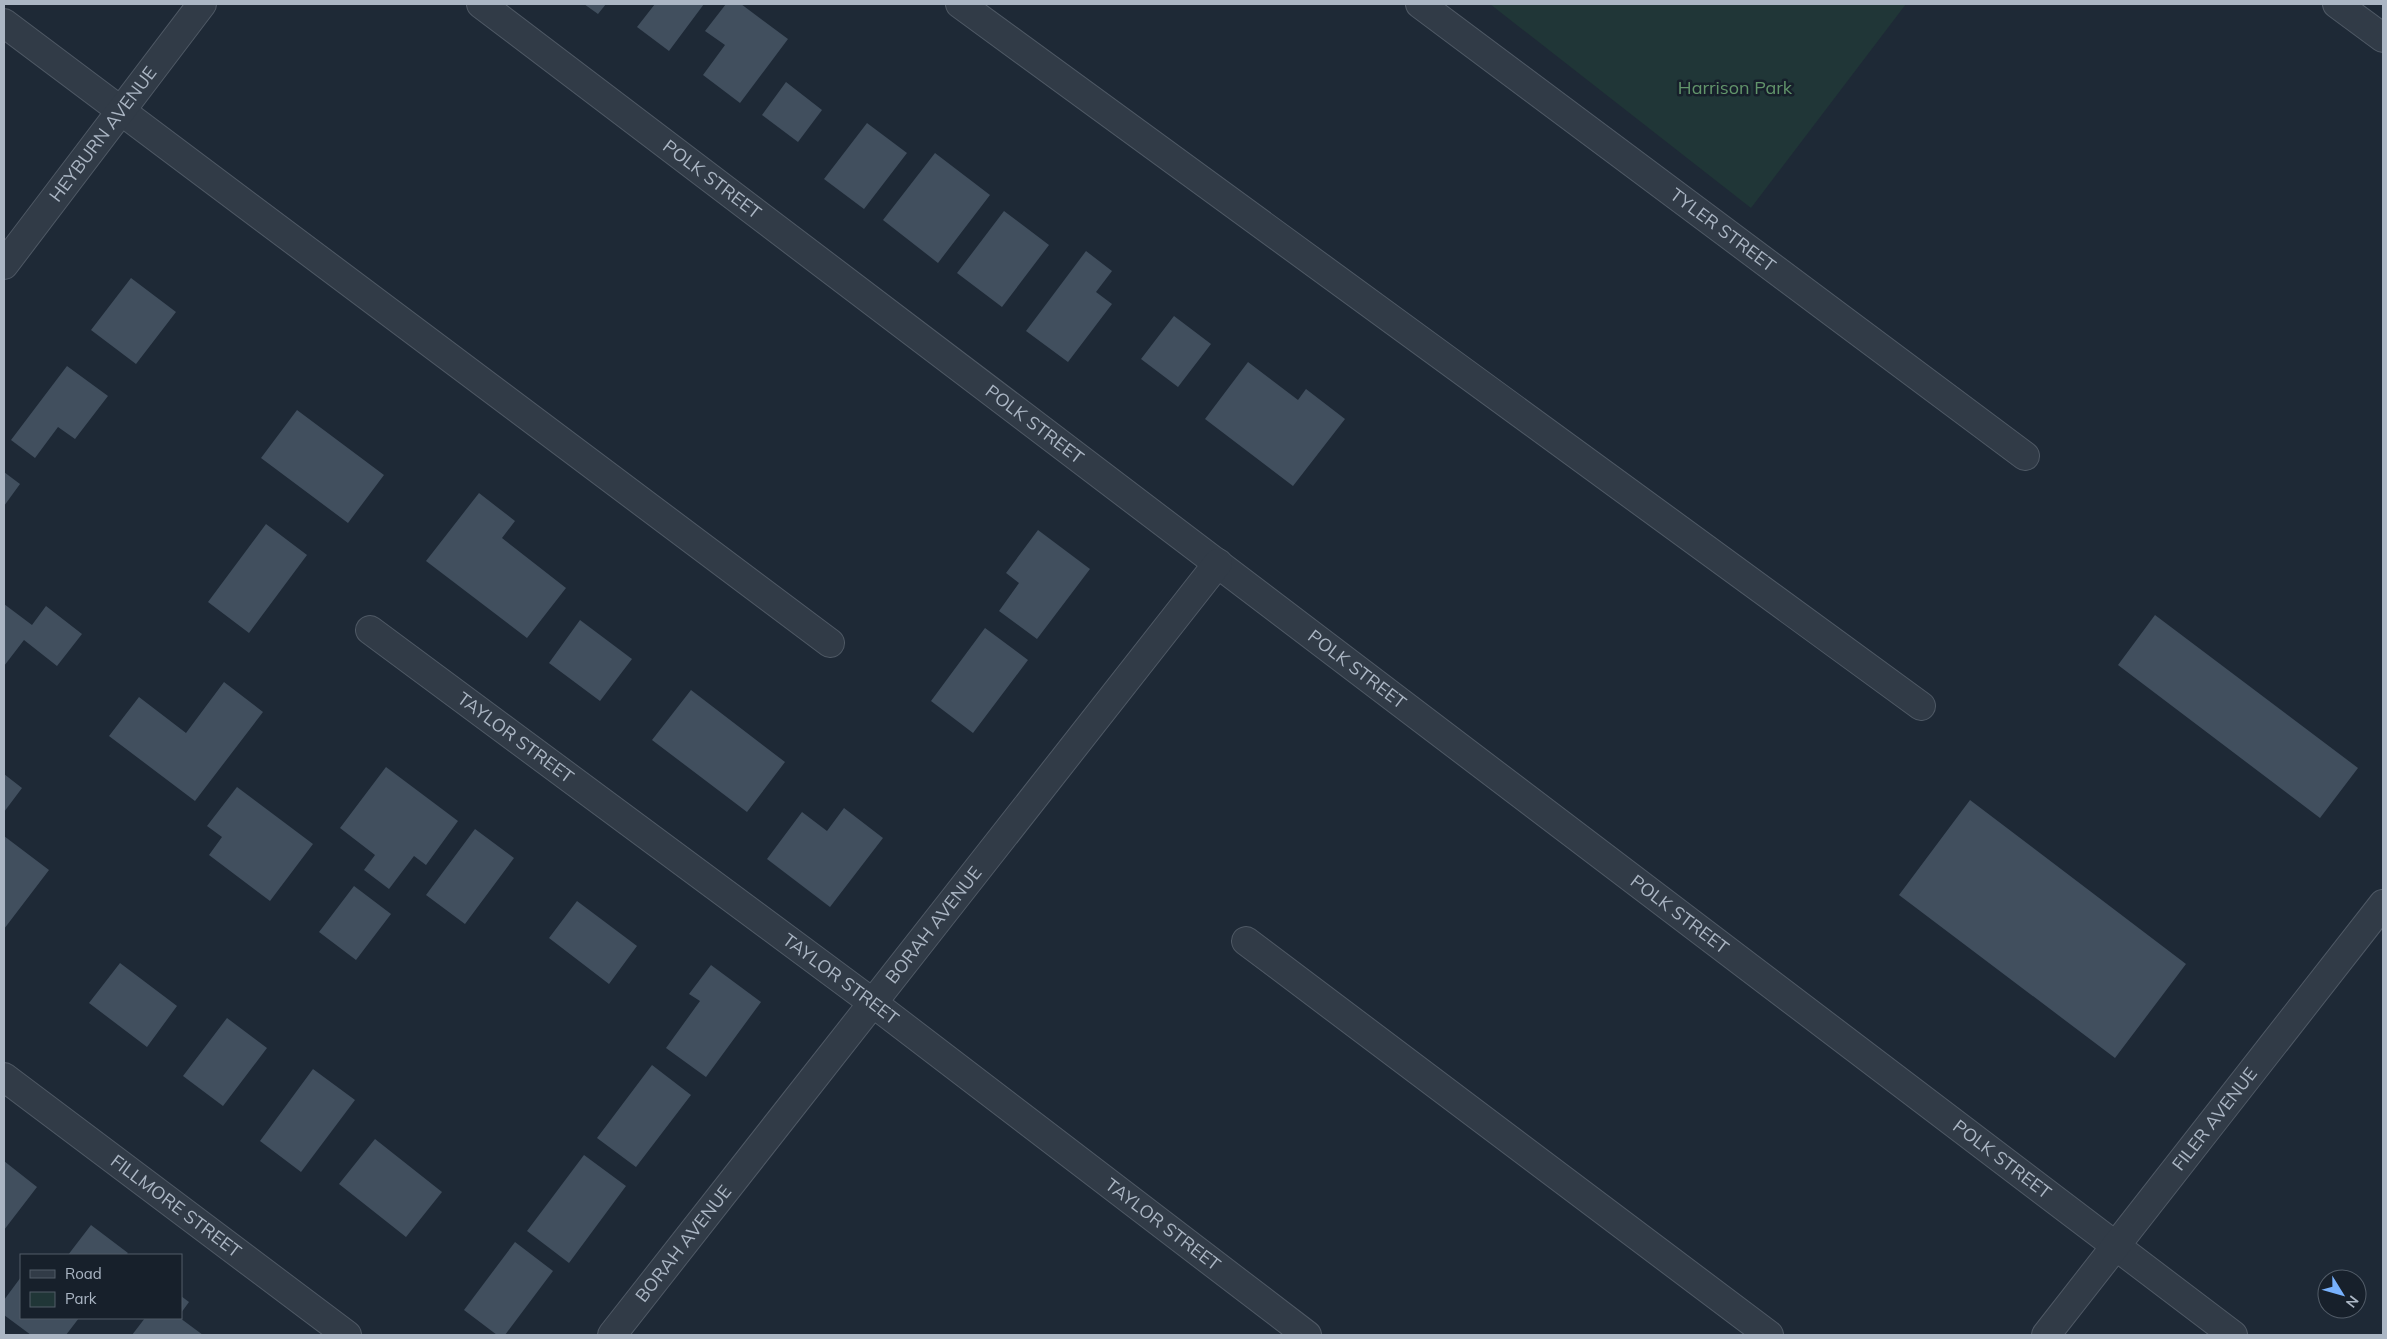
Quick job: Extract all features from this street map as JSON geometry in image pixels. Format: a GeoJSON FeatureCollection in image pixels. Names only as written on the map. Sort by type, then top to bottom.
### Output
{"type":"FeatureCollection","features":[{"type":"Feature","properties":{"kind":"street","name":"HEYBURN AVENUE"},"geometry":{"type":"LineString","coordinates":[[4,265],[202,4]]}},
{"type":"Feature","properties":{"kind":"street","name":"POLK STREET"},"geometry":{"type":"LineString","coordinates":[[481,4],[1218,562],[2233,1335]]}},
{"type":"Feature","properties":{"kind":"street"},"geometry":{"type":"LineString","coordinates":[[960,4],[1921,706]]}},
{"type":"Feature","properties":{"kind":"street","name":"TYLER STREET"},"geometry":{"type":"LineString","coordinates":[[1420,4],[2025,456]]}},
{"type":"Feature","properties":{"kind":"street"},"geometry":{"type":"LineString","coordinates":[[2337,4],[2383,38]]}},
{"type":"Feature","properties":{"kind":"street"},"geometry":{"type":"LineString","coordinates":[[4,23],[830,643]]}},
{"type":"Feature","properties":{"kind":"street","name":"BORAH AVENUE"},"geometry":{"type":"LineString","coordinates":[[612,1335],[1218,562]]}},
{"type":"Feature","properties":{"kind":"street","name":"TAYLOR STREET"},"geometry":{"type":"LineString","coordinates":[[370,630],[873,1003],[1307,1335]]}},
{"type":"Feature","properties":{"kind":"street","name":"FILER AVENUE"},"geometry":{"type":"LineString","coordinates":[[2046,1335],[2383,904]]}},
{"type":"Feature","properties":{"kind":"street"},"geometry":{"type":"LineString","coordinates":[[1246,941],[1769,1335]]}},
{"type":"Feature","properties":{"kind":"street","name":"FILLMORE STREET"},"geometry":{"type":"LineString","coordinates":[[4,1077],[347,1335]]}},
{"type":"Feature","properties":{"kind":"green space","name":"Harrison Park"},"geometry":{"type":"Polygon","coordinates":[[[1490,4],[1906,4],[1751,208],[1490,4]]]}},
{"type":"Feature","properties":{"kind":"building"},"geometry":{"type":"Polygon","coordinates":[[[584,4],[606,4],[598,14],[584,4]]]}},
{"type":"Feature","properties":{"kind":"building"},"geometry":{"type":"Polygon","coordinates":[[[655,4],[704,4],[669,51],[637,27],[655,4]]]}},
{"type":"Feature","properties":{"kind":"building"},"geometry":{"type":"Polygon","coordinates":[[[726,4],[741,4],[788,39],[740,103],[703,75],[725,45],[705,31],[726,4]]]}},
{"type":"Feature","properties":{"kind":"building"},"geometry":{"type":"Polygon","coordinates":[[[786,82],[822,110],[798,142],[762,115],[786,82]]]}},
{"type":"Feature","properties":{"kind":"building"},"geometry":{"type":"Polygon","coordinates":[[[867,123],[907,153],[864,209],[824,179],[867,123]]]}},
{"type":"Feature","properties":{"kind":"building"},"geometry":{"type":"Polygon","coordinates":[[[935,153],[990,195],[938,263],[883,220],[935,153]]]}},
{"type":"Feature","properties":{"kind":"building"},"geometry":{"type":"Polygon","coordinates":[[[1004,211],[1049,245],[1002,307],[957,273],[1004,211]]]}},
{"type":"Feature","properties":{"kind":"building"},"geometry":{"type":"Polygon","coordinates":[[[1086,251],[1112,271],[1096,292],[1112,304],[1068,362],[1026,331],[1086,251]]]}},
{"type":"Feature","properties":{"kind":"building"},"geometry":{"type":"Polygon","coordinates":[[[131,278],[176,312],[136,364],[91,330],[131,278]]]}},
{"type":"Feature","properties":{"kind":"building"},"geometry":{"type":"Polygon","coordinates":[[[1174,316],[1211,344],[1178,387],[1141,359],[1174,316]]]}},
{"type":"Feature","properties":{"kind":"building"},"geometry":{"type":"Polygon","coordinates":[[[1248,362],[1298,400],[1306,389],[1345,419],[1293,486],[1205,419],[1248,362]]]}},
{"type":"Feature","properties":{"kind":"building"},"geometry":{"type":"Polygon","coordinates":[[[67,366],[108,396],[75,439],[58,427],[35,458],[11,440],[67,366]]]}},
{"type":"Feature","properties":{"kind":"building"},"geometry":{"type":"Polygon","coordinates":[[[297,410],[384,475],[348,523],[261,458],[297,410]]]}},
{"type":"Feature","properties":{"kind":"building"},"geometry":{"type":"Polygon","coordinates":[[[4,472],[20,484],[4,506],[4,472]]]}},
{"type":"Feature","properties":{"kind":"building"},"geometry":{"type":"Polygon","coordinates":[[[479,493],[515,521],[502,538],[566,588],[527,638],[426,561],[479,493]]]}},
{"type":"Feature","properties":{"kind":"building"},"geometry":{"type":"Polygon","coordinates":[[[266,524],[307,555],[249,633],[208,602],[266,524]]]}},
{"type":"Feature","properties":{"kind":"building"},"geometry":{"type":"Polygon","coordinates":[[[1038,530],[1090,569],[1037,639],[999,611],[1019,583],[1006,573],[1038,530]]]}},
{"type":"Feature","properties":{"kind":"building"},"geometry":{"type":"Polygon","coordinates":[[[4,604],[32,625],[46,606],[82,634],[57,666],[24,640],[4,666],[4,604]]]}},
{"type":"Feature","properties":{"kind":"building"},"geometry":{"type":"Polygon","coordinates":[[[2155,615],[2358,768],[2320,818],[2118,665],[2155,615]]]}},
{"type":"Feature","properties":{"kind":"building"},"geometry":{"type":"Polygon","coordinates":[[[580,620],[632,659],[600,701],[549,663],[580,620]]]}},
{"type":"Feature","properties":{"kind":"building"},"geometry":{"type":"Polygon","coordinates":[[[985,628],[1028,660],[973,733],[931,701],[985,628]]]}},
{"type":"Feature","properties":{"kind":"building"},"geometry":{"type":"Polygon","coordinates":[[[224,682],[263,712],[195,801],[109,736],[139,697],[186,733],[224,682]]]}},
{"type":"Feature","properties":{"kind":"building"},"geometry":{"type":"Polygon","coordinates":[[[691,690],[785,762],[747,812],[652,740],[691,690]]]}},
{"type":"Feature","properties":{"kind":"building"},"geometry":{"type":"Polygon","coordinates":[[[386,767],[458,821],[426,865],[414,856],[389,889],[364,870],[375,855],[340,828],[386,767]]]}},
{"type":"Feature","properties":{"kind":"building"},"geometry":{"type":"Polygon","coordinates":[[[4,774],[22,788],[4,812],[4,774]]]}},
{"type":"Feature","properties":{"kind":"building"},"geometry":{"type":"Polygon","coordinates":[[[237,787],[313,844],[270,901],[209,855],[222,837],[207,826],[237,787]]]}},
{"type":"Feature","properties":{"kind":"building"},"geometry":{"type":"Polygon","coordinates":[[[1970,800],[2186,964],[2115,1058],[1899,895],[1970,800]]]}},
{"type":"Feature","properties":{"kind":"building"},"geometry":{"type":"Polygon","coordinates":[[[844,808],[883,838],[830,907],[767,859],[802,812],[827,831],[844,808]]]}},
{"type":"Feature","properties":{"kind":"building"},"geometry":{"type":"Polygon","coordinates":[[[475,829],[514,858],[465,924],[426,895],[475,829]]]}},
{"type":"Feature","properties":{"kind":"building"},"geometry":{"type":"Polygon","coordinates":[[[4,836],[49,870],[4,929],[4,836]]]}},
{"type":"Feature","properties":{"kind":"building"},"geometry":{"type":"Polygon","coordinates":[[[354,886],[391,914],[356,960],[319,932],[354,886]]]}},
{"type":"Feature","properties":{"kind":"building"},"geometry":{"type":"Polygon","coordinates":[[[577,901],[637,946],[609,984],[549,938],[577,901]]]}},
{"type":"Feature","properties":{"kind":"building"},"geometry":{"type":"Polygon","coordinates":[[[120,963],[177,1006],[147,1047],[89,1003],[120,963]]]}},
{"type":"Feature","properties":{"kind":"building"},"geometry":{"type":"Polygon","coordinates":[[[711,965],[761,1002],[706,1077],[666,1048],[700,1001],[689,994],[711,965]]]}},
{"type":"Feature","properties":{"kind":"building"},"geometry":{"type":"Polygon","coordinates":[[[227,1018],[267,1048],[223,1106],[183,1076],[227,1018]]]}},
{"type":"Feature","properties":{"kind":"building"},"geometry":{"type":"Polygon","coordinates":[[[652,1065],[691,1095],[636,1167],[597,1138],[652,1065]]]}},
{"type":"Feature","properties":{"kind":"building"},"geometry":{"type":"Polygon","coordinates":[[[313,1069],[355,1100],[301,1172],[260,1141],[313,1069]]]}},
{"type":"Feature","properties":{"kind":"building"},"geometry":{"type":"Polygon","coordinates":[[[375,1139],[442,1192],[406,1237],[339,1184],[375,1139]]]}},
{"type":"Feature","properties":{"kind":"building"},"geometry":{"type":"Polygon","coordinates":[[[584,1155],[626,1186],[569,1263],[527,1231],[584,1155]]]}},
{"type":"Feature","properties":{"kind":"building"},"geometry":{"type":"Polygon","coordinates":[[[4,1161],[37,1187],[4,1230],[4,1161]]]}},
{"type":"Feature","properties":{"kind":"building"},"geometry":{"type":"Polygon","coordinates":[[[91,1225],[128,1253],[127,1254],[69,1254],[91,1225]]]}},
{"type":"Feature","properties":{"kind":"building"},"geometry":{"type":"Polygon","coordinates":[[[515,1242],[553,1271],[505,1335],[497,1335],[464,1310],[515,1242]]]}},
{"type":"Feature","properties":{"kind":"building"},"geometry":{"type":"Polygon","coordinates":[[[20,1278],[20,1319],[78,1319],[66,1335],[31,1335],[4,1315],[4,1300],[20,1278]]]}},
{"type":"Feature","properties":{"kind":"building"},"geometry":{"type":"Polygon","coordinates":[[[182,1297],[189,1302],[182,1312],[182,1297]]]}},
{"type":"Feature","properties":{"kind":"building"},"geometry":{"type":"Polygon","coordinates":[[[144,1319],[181,1319],[203,1335],[132,1335],[144,1319]]]}}]}
